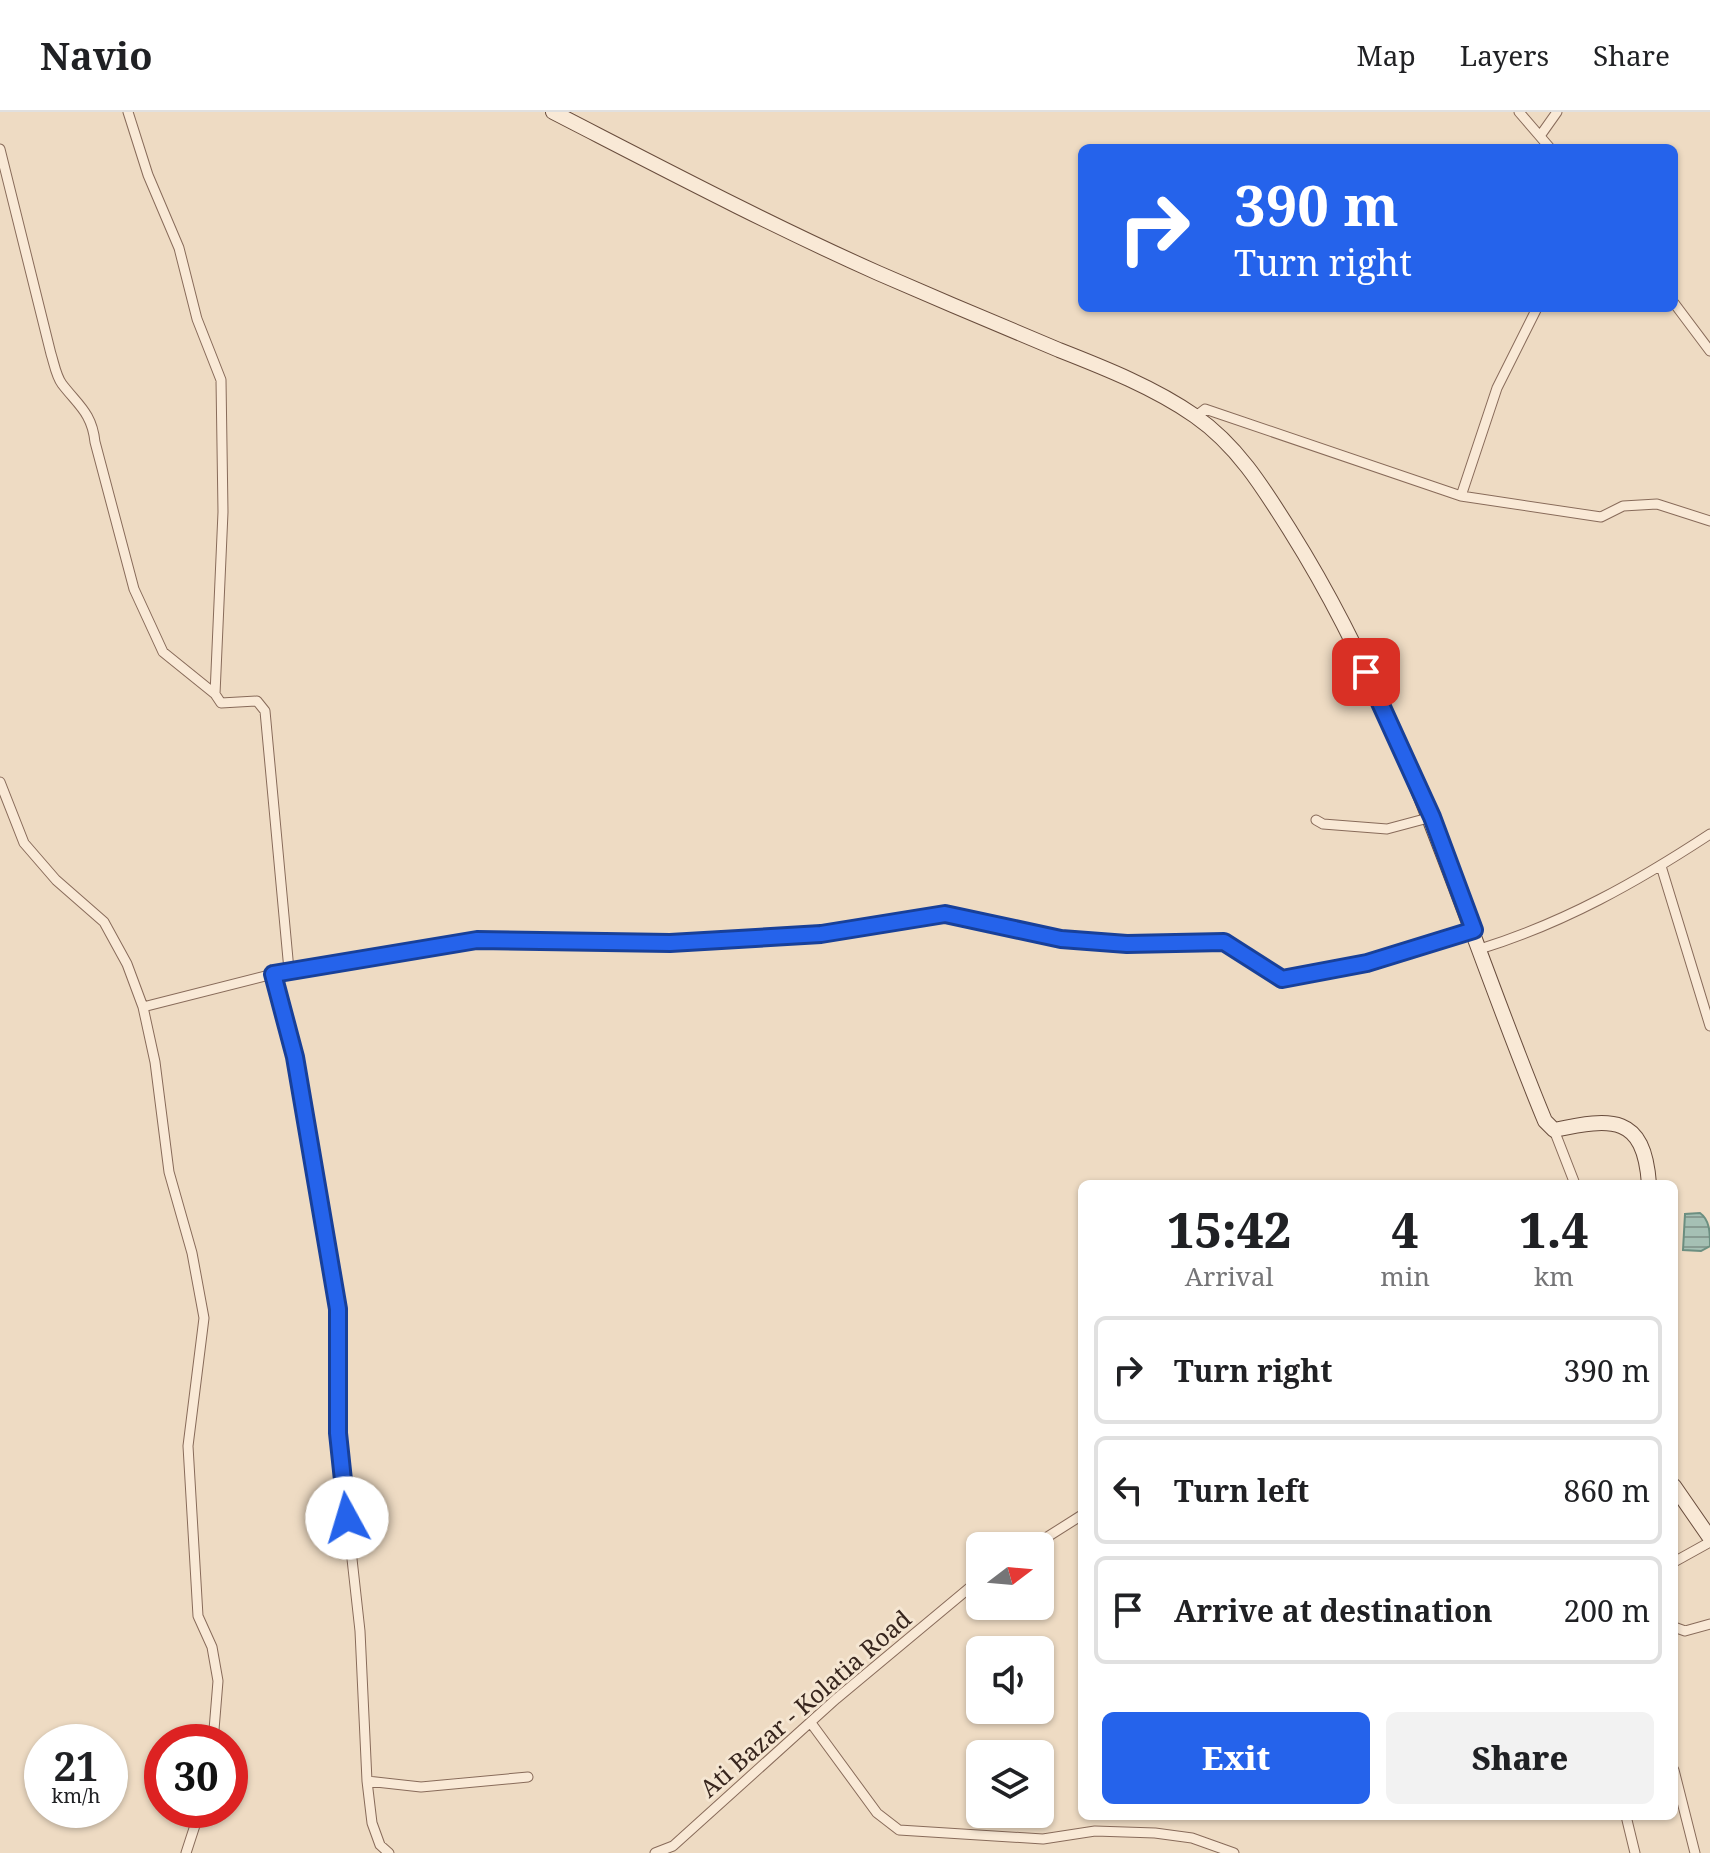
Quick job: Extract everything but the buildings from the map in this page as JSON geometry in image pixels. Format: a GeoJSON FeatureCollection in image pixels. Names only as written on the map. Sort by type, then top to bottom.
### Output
{"type":"FeatureCollection","features":[{"type":"Feature","properties":{"kind":"main road"},"geometry":{"type":"LineString","coordinates":[[553,112],[862,265],[1091,362],[1196,416],[1252,469],[1317,573],[1398,739],[1432,817],[1509,1035],[1545,1121],[1554,1130],[1599,1121],[1620,1123],[1641,1144],[1648,1180]]}},
{"type":"Feature","properties":{"kind":"main road"},"geometry":{"type":"LineString","coordinates":[[1678,1492],[1710,1540]]}},
{"type":"Feature","properties":{"kind":"street"},"geometry":{"type":"LineString","coordinates":[[128,112],[148,175],[179,248],[197,319],[221,380],[223,512],[215,694]]}},
{"type":"Feature","properties":{"kind":"street"},"geometry":{"type":"LineString","coordinates":[[1519,112],[1547,144]]}},
{"type":"Feature","properties":{"kind":"street"},"geometry":{"type":"LineString","coordinates":[[1540,136],[1557,112]]}},
{"type":"Feature","properties":{"kind":"street"},"geometry":{"type":"LineString","coordinates":[[0,149],[60,382],[81,403],[93,422],[95,442],[134,589],[163,652],[215,694],[221,703],[257,701],[265,711],[289,970]]}},
{"type":"Feature","properties":{"kind":"street"},"geometry":{"type":"LineString","coordinates":[[1678,308],[1710,349]]}},
{"type":"Feature","properties":{"kind":"street"},"geometry":{"type":"LineString","coordinates":[[1461,496],[1497,388],[1535,312]]}},
{"type":"Feature","properties":{"kind":"street"},"geometry":{"type":"LineString","coordinates":[[1196,416],[1205,409],[1461,496],[1601,517],[1623,506],[1657,504],[1710,521]]}},
{"type":"Feature","properties":{"kind":"street"},"geometry":{"type":"LineString","coordinates":[[0,782],[24,843],[56,880],[104,922],[127,964],[143,1007],[155,1062],[169,1172],[192,1253],[204,1318],[188,1446],[196,1606],[212,1647],[218,1681],[214,1724]]}},
{"type":"Feature","properties":{"kind":"street"},"geometry":{"type":"LineString","coordinates":[[1316,820],[1323,824],[1387,829],[1432,817]]}},
{"type":"Feature","properties":{"kind":"street"},"geometry":{"type":"LineString","coordinates":[[1480,949],[1521,936],[1598,904],[1710,834]]}},
{"type":"Feature","properties":{"kind":"street"},"geometry":{"type":"LineString","coordinates":[[1661,866],[1710,1026]]}},
{"type":"Feature","properties":{"kind":"street"},"geometry":{"type":"LineString","coordinates":[[143,1007],[289,970],[477,940],[670,943],[821,934],[945,914],[1061,939],[1127,944],[1224,942],[1282,979],[1367,963],[1474,930]]}},
{"type":"Feature","properties":{"kind":"street"},"geometry":{"type":"LineString","coordinates":[[273,974],[295,1057],[338,1309],[338,1433],[360,1631],[367,1781],[372,1823],[380,1845],[389,1853]]}},
{"type":"Feature","properties":{"kind":"street"},"geometry":{"type":"LineString","coordinates":[[1554,1130],[1573,1180]]}},
{"type":"Feature","properties":{"kind":"street"},"geometry":{"type":"LineString","coordinates":[[1054,1533],[1078,1518]]}},
{"type":"Feature","properties":{"kind":"street"},"geometry":{"type":"LineString","coordinates":[[1678,1560],[1710,1540]]}},
{"type":"Feature","properties":{"kind":"street","name":"Ati Bazar - Kolatia Road"},"geometry":{"type":"LineString","coordinates":[[655,1853],[673,1846],[836,1699],[966,1591]]}},
{"type":"Feature","properties":{"kind":"street"},"geometry":{"type":"LineString","coordinates":[[1678,1628],[1685,1631],[1710,1624]]}},
{"type":"Feature","properties":{"kind":"street"},"geometry":{"type":"LineString","coordinates":[[811,1723],[877,1813],[899,1830],[1043,1839],[1095,1831],[1155,1833],[1192,1838],[1234,1853]]}},
{"type":"Feature","properties":{"kind":"street"},"geometry":{"type":"LineString","coordinates":[[367,1781],[421,1787],[528,1777]]}},
{"type":"Feature","properties":{"kind":"street"},"geometry":{"type":"LineString","coordinates":[[1678,1786],[1695,1853]]}},
{"type":"Feature","properties":{"kind":"street"},"geometry":{"type":"LineString","coordinates":[[1627,1820],[1635,1853]]}},
{"type":"Feature","properties":{"kind":"street"},"geometry":{"type":"LineString","coordinates":[[186,1853],[194,1828]]}},
{"type":"Feature","properties":{"kind":"shaded area"},"geometry":{"type":"Polygon","coordinates":[[[1700,1213],[1708,1223],[1710,1246],[1701,1251],[1683,1250],[1685,1214],[1700,1213]]]}},
{"type":"Feature","properties":{"kind":"route"},"geometry":{"type":"LineString","coordinates":[[347,1518],[338,1433],[338,1309],[295,1057],[273,974],[477,940],[670,943],[821,934],[945,914],[1061,939],[1127,944],[1224,942],[1282,979],[1367,963],[1474,930],[1432,817],[1366,672]]}}]}
